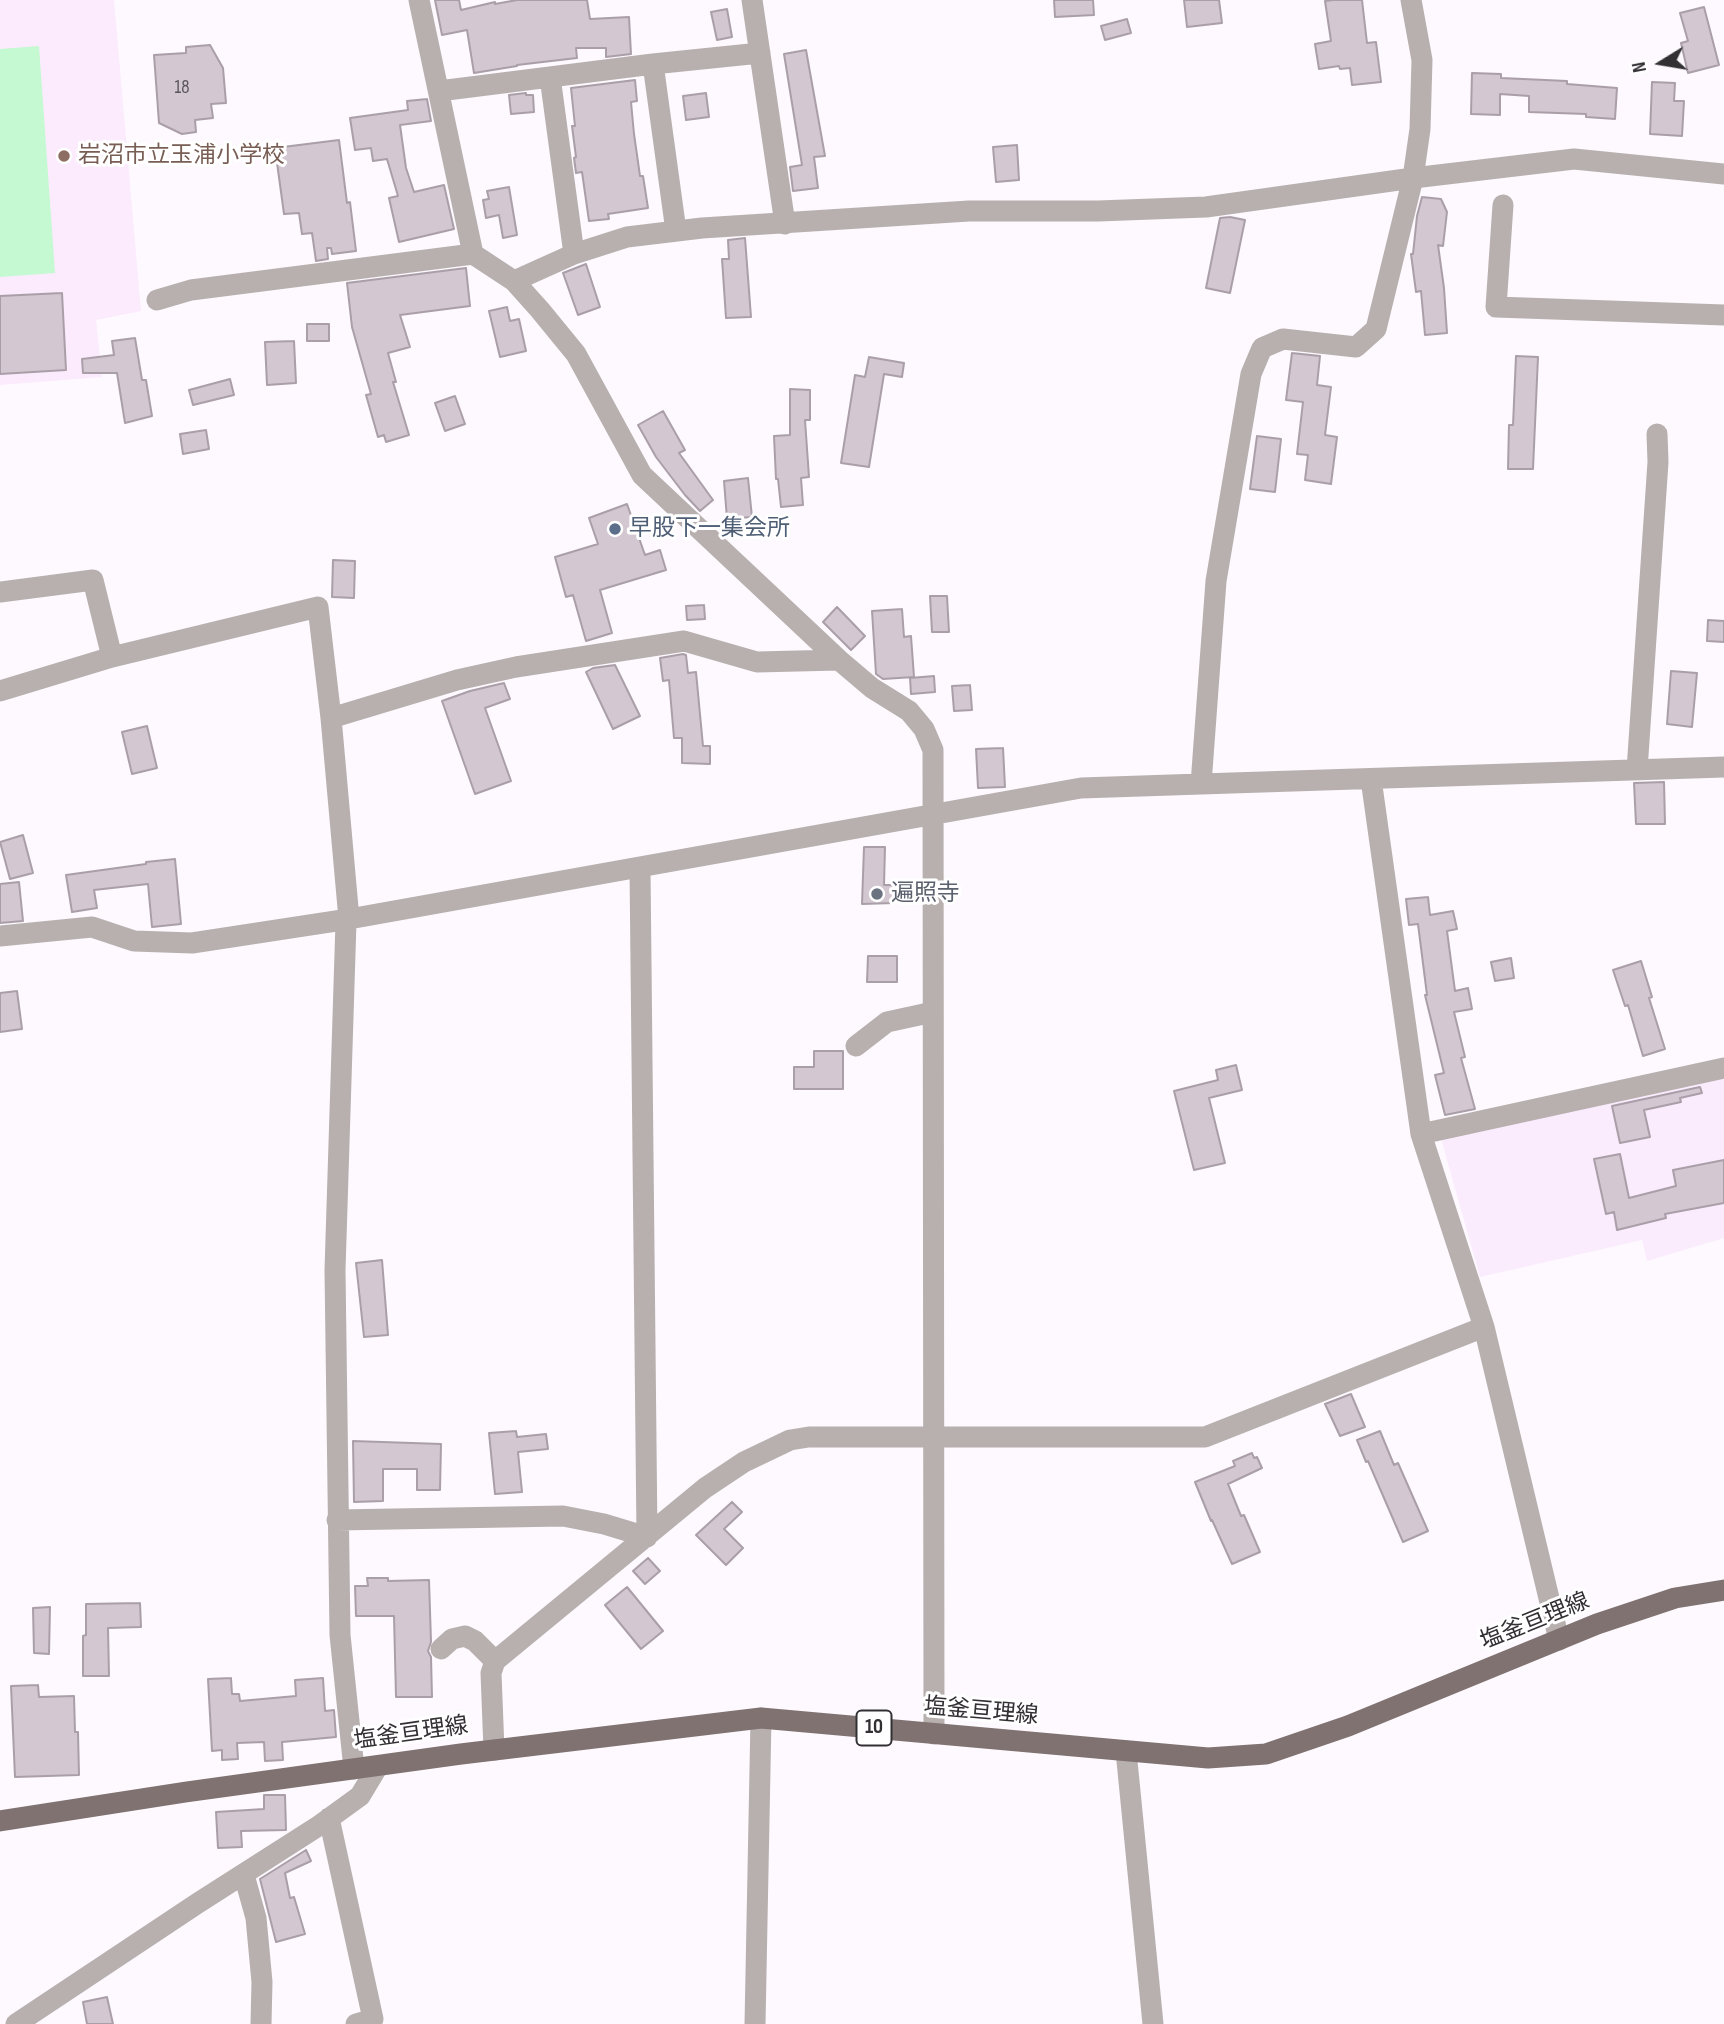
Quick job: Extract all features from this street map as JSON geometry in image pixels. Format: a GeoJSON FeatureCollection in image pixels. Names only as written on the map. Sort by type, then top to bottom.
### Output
{"type":"FeatureCollection","features":[{"type":"Feature","properties":{"kind":"main road","name":"塩釜亘理線"},"geometry":{"type":"LineString","coordinates":[[0,1821],[186,1792],[494,1750],[761,1718],[1208,1758],[1266,1754],[1348,1726],[1597,1624],[1675,1598],[1724,1590]]}},
{"type":"Feature","properties":{"kind":"street"},"geometry":{"type":"LineString","coordinates":[[419,0],[473,254]]}},
{"type":"Feature","properties":{"kind":"street"},"geometry":{"type":"LineString","coordinates":[[752,0],[785,224]]}},
{"type":"Feature","properties":{"kind":"street"},"geometry":{"type":"LineString","coordinates":[[1201,784],[1216,580],[1251,374],[1262,348],[1283,339],[1356,347],[1376,329],[1413,178],[1420,129],[1422,60],[1411,0]]}},
{"type":"Feature","properties":{"kind":"street"},"geometry":{"type":"LineString","coordinates":[[439,91],[760,53]]}},
{"type":"Feature","properties":{"kind":"street"},"geometry":{"type":"LineString","coordinates":[[653,64],[676,231]]}},
{"type":"Feature","properties":{"kind":"street"},"geometry":{"type":"LineString","coordinates":[[550,77],[574,254]]}},
{"type":"Feature","properties":{"kind":"street"},"geometry":{"type":"LineString","coordinates":[[514,281],[574,254],[627,237],[676,231],[969,211],[1098,211],[1206,207],[1574,159],[1724,174]]}},
{"type":"Feature","properties":{"kind":"street"},"geometry":{"type":"LineString","coordinates":[[1503,205],[1496,307],[1724,315]]}},
{"type":"Feature","properties":{"kind":"street"},"geometry":{"type":"LineString","coordinates":[[158,300],[191,290],[473,254],[514,281],[576,354],[642,475],[839,660],[872,688],[909,711],[924,729],[933,750],[934,1734]]}},
{"type":"Feature","properties":{"kind":"street"},"geometry":{"type":"LineString","coordinates":[[1637,769],[1658,462],[1657,434]]}},
{"type":"Feature","properties":{"kind":"street"},"geometry":{"type":"LineString","coordinates":[[0,592],[93,580],[112,657]]}},
{"type":"Feature","properties":{"kind":"street"},"geometry":{"type":"LineString","coordinates":[[0,691],[112,657],[318,607],[349,919],[346,922],[335,1270],[340,1635],[354,1769]]}},
{"type":"Feature","properties":{"kind":"street"},"geometry":{"type":"LineString","coordinates":[[331,718],[457,680],[516,667],[684,641],[757,662],[839,660]]}},
{"type":"Feature","properties":{"kind":"street"},"geometry":{"type":"LineString","coordinates":[[0,936],[92,927],[134,941],[192,943],[349,919],[1081,788],[1724,766]]}},
{"type":"Feature","properties":{"kind":"street"},"geometry":{"type":"LineString","coordinates":[[1371,779],[1421,1134],[1484,1327],[1559,1640]]}},
{"type":"Feature","properties":{"kind":"street"},"geometry":{"type":"LineString","coordinates":[[640,868],[647,1537]]}},
{"type":"Feature","properties":{"kind":"street"},"geometry":{"type":"LineString","coordinates":[[856,1045],[887,1022],[933,1012]]}},
{"type":"Feature","properties":{"kind":"street"},"geometry":{"type":"LineString","coordinates":[[1421,1134],[1724,1068]]}},
{"type":"Feature","properties":{"kind":"street"},"geometry":{"type":"LineString","coordinates":[[494,1750],[491,1673],[495,1661],[705,1488],[744,1462],[790,1440],[809,1437],[1206,1437],[1484,1327]]}},
{"type":"Feature","properties":{"kind":"street"},"geometry":{"type":"LineString","coordinates":[[337,1520],[563,1516],[604,1524],[647,1537]]}},
{"type":"Feature","properties":{"kind":"street"},"geometry":{"type":"LineString","coordinates":[[441,1649],[452,1639],[465,1636],[475,1641],[495,1661]]}},
{"type":"Feature","properties":{"kind":"street"},"geometry":{"type":"LineString","coordinates":[[755,2024],[761,1718]]}},
{"type":"Feature","properties":{"kind":"street"},"geometry":{"type":"LineString","coordinates":[[1126,1751],[1153,2024]]}},
{"type":"Feature","properties":{"kind":"street"},"geometry":{"type":"LineString","coordinates":[[16,2024],[360,1796],[378,1766]]}},
{"type":"Feature","properties":{"kind":"street"},"geometry":{"type":"LineString","coordinates":[[329,1818],[373,2019],[356,2024]]}},
{"type":"Feature","properties":{"kind":"street"},"geometry":{"type":"LineString","coordinates":[[244,1875],[256,1918],[262,1982],[261,2024]]}},
{"type":"Feature","properties":{"kind":"shaded area","name":"岩沼市立玉浦小学校"},"geometry":{"type":"Polygon","coordinates":[[[0,0],[114,0],[141,311],[96,320],[102,377],[0,385],[0,0]]]}},
{"type":"Feature","properties":{"kind":"shaded area"},"geometry":{"type":"Polygon","coordinates":[[[1724,1074],[1724,1238],[1647,1261],[1642,1240],[1480,1277],[1440,1135],[1724,1074]]]}},
{"type":"Feature","properties":{"kind":"green space"},"geometry":{"type":"Polygon","coordinates":[[[39,46],[55,273],[0,277],[0,49],[39,46]]]}},
{"type":"Feature","properties":{"kind":"building"},"geometry":{"type":"Polygon","coordinates":[[[435,0],[459,0],[461,10],[517,0],[587,0],[590,19],[629,17],[631,54],[606,57],[606,48],[576,48],[577,58],[474,73],[467,30],[442,35],[435,0]]]}},
{"type":"Feature","properties":{"kind":"building"},"geometry":{"type":"Polygon","coordinates":[[[1054,0],[1093,0],[1094,15],[1055,17],[1054,0]]]}},
{"type":"Feature","properties":{"kind":"building"},"geometry":{"type":"Polygon","coordinates":[[[1184,0],[1219,0],[1222,23],[1187,27],[1184,0]]]}},
{"type":"Feature","properties":{"kind":"building"},"geometry":{"type":"Polygon","coordinates":[[[1362,0],[1367,43],[1376,42],[1381,82],[1352,85],[1350,68],[1340,69],[1339,66],[1319,69],[1315,44],[1331,41],[1325,1],[1362,0]]]}},
{"type":"Feature","properties":{"kind":"building"},"geometry":{"type":"Polygon","coordinates":[[[1704,7],[1719,65],[1688,73],[1681,43],[1688,41],[1680,13],[1704,7]]]}},
{"type":"Feature","properties":{"kind":"building"},"geometry":{"type":"Polygon","coordinates":[[[727,9],[732,37],[717,40],[711,12],[727,9]]]}},
{"type":"Feature","properties":{"kind":"building"},"geometry":{"type":"Polygon","coordinates":[[[1127,19],[1131,33],[1105,40],[1101,26],[1127,19]]]}},
{"type":"Feature","properties":{"kind":"building"},"geometry":{"type":"Polygon","coordinates":[[[210,45],[223,68],[226,103],[211,104],[213,118],[195,120],[196,132],[182,134],[159,123],[154,55],[186,53],[186,47],[210,45]]]}},
{"type":"Feature","properties":{"kind":"building"},"geometry":{"type":"Polygon","coordinates":[[[806,50],[825,156],[814,157],[818,188],[793,191],[790,167],[802,165],[784,54],[806,50]]]}},
{"type":"Feature","properties":{"kind":"building"},"geometry":{"type":"Polygon","coordinates":[[[1472,73],[1617,88],[1615,119],[1586,117],[1586,114],[1529,112],[1529,96],[1500,94],[1500,115],[1471,114],[1472,73]]]}},
{"type":"Feature","properties":{"kind":"building"},"geometry":{"type":"Polygon","coordinates":[[[635,80],[637,101],[631,102],[634,134],[648,208],[608,214],[609,219],[589,221],[582,172],[576,173],[571,88],[635,80]]]}},
{"type":"Feature","properties":{"kind":"building"},"geometry":{"type":"Polygon","coordinates":[[[1652,82],[1675,83],[1674,101],[1684,101],[1682,136],[1650,134],[1652,82]]]}},
{"type":"Feature","properties":{"kind":"building"},"geometry":{"type":"Polygon","coordinates":[[[706,93],[709,117],[686,120],[683,96],[706,93]]]}},
{"type":"Feature","properties":{"kind":"building"},"geometry":{"type":"Polygon","coordinates":[[[509,95],[533,95],[534,112],[511,114],[509,95]]]}},
{"type":"Feature","properties":{"kind":"building"},"geometry":{"type":"Polygon","coordinates":[[[427,99],[431,121],[400,125],[406,168],[414,192],[444,185],[454,229],[399,242],[389,198],[398,196],[387,159],[373,161],[371,148],[355,150],[350,118],[408,110],[407,101],[427,99]]]}},
{"type":"Feature","properties":{"kind":"building"},"geometry":{"type":"Polygon","coordinates":[[[339,140],[356,251],[332,254],[331,248],[327,248],[328,259],[316,261],[312,233],[302,234],[299,213],[284,214],[275,148],[339,140]]]}},
{"type":"Feature","properties":{"kind":"building"},"geometry":{"type":"Polygon","coordinates":[[[1017,145],[1019,180],[996,182],[993,147],[1017,145]]]}},
{"type":"Feature","properties":{"kind":"building"},"geometry":{"type":"Polygon","coordinates":[[[509,187],[517,235],[503,238],[499,215],[486,218],[483,200],[489,199],[487,191],[509,187]]]}},
{"type":"Feature","properties":{"kind":"building"},"geometry":{"type":"Polygon","coordinates":[[[1422,197],[1441,199],[1447,212],[1443,246],[1438,245],[1447,333],[1425,335],[1421,291],[1416,292],[1411,254],[1422,197]]]}},
{"type":"Feature","properties":{"kind":"building"},"geometry":{"type":"Polygon","coordinates":[[[1220,218],[1245,220],[1230,293],[1206,288],[1220,218]]]}},
{"type":"Feature","properties":{"kind":"building"},"geometry":{"type":"Polygon","coordinates":[[[745,238],[751,317],[726,318],[722,259],[729,259],[728,240],[745,238]]]}},
{"type":"Feature","properties":{"kind":"building"},"geometry":{"type":"Polygon","coordinates":[[[586,264],[600,307],[578,315],[563,273],[586,264]]]}},
{"type":"Feature","properties":{"kind":"building"},"geometry":{"type":"Polygon","coordinates":[[[466,268],[470,306],[400,315],[410,347],[388,353],[396,382],[393,382],[409,435],[386,442],[384,435],[378,437],[366,395],[371,394],[352,327],[347,283],[466,268]]]}},
{"type":"Feature","properties":{"kind":"building"},"geometry":{"type":"Polygon","coordinates":[[[62,293],[66,370],[0,374],[0,296],[62,293]]]}},
{"type":"Feature","properties":{"kind":"building"},"geometry":{"type":"Polygon","coordinates":[[[507,307],[510,321],[519,319],[526,351],[500,357],[489,311],[507,307]]]}},
{"type":"Feature","properties":{"kind":"building"},"geometry":{"type":"Polygon","coordinates":[[[307,324],[329,324],[329,341],[307,341],[307,324]]]}},
{"type":"Feature","properties":{"kind":"building"},"geometry":{"type":"Polygon","coordinates":[[[135,338],[142,380],[146,380],[152,416],[125,423],[117,373],[83,373],[82,359],[114,355],[112,341],[135,338]]]}},
{"type":"Feature","properties":{"kind":"building"},"geometry":{"type":"Polygon","coordinates":[[[294,341],[296,383],[267,385],[265,342],[294,341]]]}},
{"type":"Feature","properties":{"kind":"building"},"geometry":{"type":"Polygon","coordinates":[[[1292,353],[1320,356],[1317,385],[1331,387],[1325,435],[1337,437],[1331,484],[1305,480],[1308,455],[1297,454],[1303,402],[1286,400],[1292,353]]]}},
{"type":"Feature","properties":{"kind":"building"},"geometry":{"type":"Polygon","coordinates":[[[1516,356],[1538,357],[1533,469],[1508,469],[1509,425],[1513,425],[1516,356]]]}},
{"type":"Feature","properties":{"kind":"building"},"geometry":{"type":"Polygon","coordinates":[[[869,357],[904,363],[902,377],[884,374],[869,467],[841,463],[855,375],[865,377],[869,357]]]}},
{"type":"Feature","properties":{"kind":"building"},"geometry":{"type":"Polygon","coordinates":[[[230,379],[234,395],[193,405],[189,390],[230,379]]]}},
{"type":"Feature","properties":{"kind":"building"},"geometry":{"type":"Polygon","coordinates":[[[790,389],[810,390],[810,420],[805,420],[809,477],[801,478],[803,505],[781,507],[776,479],[774,436],[790,435],[790,389]]]}},
{"type":"Feature","properties":{"kind":"building"},"geometry":{"type":"Polygon","coordinates":[[[455,396],[465,424],[445,431],[435,403],[455,396]]]}},
{"type":"Feature","properties":{"kind":"building"},"geometry":{"type":"Polygon","coordinates":[[[663,411],[685,450],[679,453],[713,500],[700,511],[656,457],[638,425],[663,411]]]}},
{"type":"Feature","properties":{"kind":"building"},"geometry":{"type":"Polygon","coordinates":[[[206,430],[209,449],[183,454],[180,434],[206,430]]]}},
{"type":"Feature","properties":{"kind":"building"},"geometry":{"type":"Polygon","coordinates":[[[1257,436],[1281,439],[1275,492],[1250,489],[1257,436]]]}},
{"type":"Feature","properties":{"kind":"building"},"geometry":{"type":"Polygon","coordinates":[[[748,478],[752,517],[727,519],[724,481],[748,478]]]}},
{"type":"Feature","properties":{"kind":"building"},"geometry":{"type":"Polygon","coordinates":[[[627,504],[645,555],[660,550],[666,570],[600,590],[612,633],[586,641],[573,595],[566,597],[555,557],[598,544],[589,518],[627,504]]]}},
{"type":"Feature","properties":{"kind":"building"},"geometry":{"type":"Polygon","coordinates":[[[333,560],[355,561],[354,598],[332,597],[333,560]]]}},
{"type":"Feature","properties":{"kind":"building"},"geometry":{"type":"Polygon","coordinates":[[[930,596],[947,596],[949,632],[932,632],[930,596]]]}},
{"type":"Feature","properties":{"kind":"building"},"geometry":{"type":"Polygon","coordinates":[[[704,605],[705,619],[687,620],[686,606],[704,605]]]}},
{"type":"Feature","properties":{"kind":"building"},"geometry":{"type":"Polygon","coordinates":[[[837,607],[865,636],[851,650],[823,622],[837,607]]]}},
{"type":"Feature","properties":{"kind":"building"},"geometry":{"type":"Polygon","coordinates":[[[902,609],[904,637],[911,636],[914,677],[883,679],[876,674],[872,611],[902,609]]]}},
{"type":"Feature","properties":{"kind":"building"},"geometry":{"type":"Polygon","coordinates":[[[1708,620],[1724,621],[1724,642],[1707,641],[1708,620]]]}},
{"type":"Feature","properties":{"kind":"building"},"geometry":{"type":"Polygon","coordinates":[[[686,655],[688,673],[696,672],[703,746],[710,746],[710,764],[682,763],[682,738],[674,738],[669,680],[663,681],[660,658],[686,655]]]}},
{"type":"Feature","properties":{"kind":"building"},"geometry":{"type":"Polygon","coordinates":[[[615,665],[640,716],[613,729],[586,672],[593,668],[615,665]]]}},
{"type":"Feature","properties":{"kind":"building"},"geometry":{"type":"Polygon","coordinates":[[[1671,671],[1697,673],[1692,727],[1667,724],[1671,671]]]}},
{"type":"Feature","properties":{"kind":"building"},"geometry":{"type":"Polygon","coordinates":[[[934,676],[935,692],[911,694],[910,678],[934,676]]]}},
{"type":"Feature","properties":{"kind":"building"},"geometry":{"type":"Polygon","coordinates":[[[504,683],[510,699],[485,708],[511,781],[475,794],[442,701],[504,683]]]}},
{"type":"Feature","properties":{"kind":"building"},"geometry":{"type":"Polygon","coordinates":[[[970,685],[972,710],[954,711],[952,686],[970,685]]]}},
{"type":"Feature","properties":{"kind":"building"},"geometry":{"type":"Polygon","coordinates":[[[147,726],[157,768],[132,774],[122,732],[147,726]]]}},
{"type":"Feature","properties":{"kind":"building"},"geometry":{"type":"Polygon","coordinates":[[[1003,748],[1005,787],[978,788],[976,749],[1003,748]]]}},
{"type":"Feature","properties":{"kind":"building"},"geometry":{"type":"Polygon","coordinates":[[[1664,782],[1665,824],[1636,824],[1634,783],[1664,782]]]}},
{"type":"Feature","properties":{"kind":"building"},"geometry":{"type":"Polygon","coordinates":[[[23,835],[33,873],[10,879],[0,842],[23,835]]]}},
{"type":"Feature","properties":{"kind":"building"},"geometry":{"type":"Polygon","coordinates":[[[864,847],[885,847],[884,885],[894,885],[894,903],[862,904],[864,847]]]}},
{"type":"Feature","properties":{"kind":"building"},"geometry":{"type":"Polygon","coordinates":[[[175,859],[181,924],[152,927],[148,884],[94,890],[97,908],[72,912],[66,875],[175,859]]]}},
{"type":"Feature","properties":{"kind":"building"},"geometry":{"type":"Polygon","coordinates":[[[19,882],[23,921],[0,923],[0,884],[19,882]]]}},
{"type":"Feature","properties":{"kind":"building"},"geometry":{"type":"Polygon","coordinates":[[[1428,897],[1430,915],[1453,911],[1457,929],[1447,931],[1455,991],[1468,988],[1472,1009],[1454,1012],[1465,1057],[1461,1058],[1475,1109],[1445,1115],[1435,1075],[1444,1073],[1425,995],[1418,924],[1409,925],[1406,899],[1428,897]]]}},
{"type":"Feature","properties":{"kind":"building"},"geometry":{"type":"Polygon","coordinates":[[[868,956],[897,956],[897,982],[867,982],[868,956]]]}},
{"type":"Feature","properties":{"kind":"building"},"geometry":{"type":"Polygon","coordinates":[[[1511,958],[1514,978],[1495,981],[1491,962],[1511,958]]]}},
{"type":"Feature","properties":{"kind":"building"},"geometry":{"type":"Polygon","coordinates":[[[1641,961],[1665,1049],[1643,1056],[1628,1005],[1625,1006],[1613,970],[1641,961]]]}},
{"type":"Feature","properties":{"kind":"building"},"geometry":{"type":"Polygon","coordinates":[[[17,991],[22,1029],[0,1032],[0,993],[17,991]]]}},
{"type":"Feature","properties":{"kind":"building"},"geometry":{"type":"Polygon","coordinates":[[[814,1051],[843,1051],[843,1089],[794,1089],[794,1067],[814,1067],[814,1051]]]}},
{"type":"Feature","properties":{"kind":"building"},"geometry":{"type":"Polygon","coordinates":[[[1236,1065],[1242,1090],[1209,1098],[1225,1163],[1194,1170],[1174,1091],[1218,1080],[1216,1070],[1236,1065]]]}},
{"type":"Feature","properties":{"kind":"building"},"geometry":{"type":"Polygon","coordinates":[[[1700,1087],[1702,1093],[1680,1098],[1681,1102],[1644,1110],[1650,1137],[1620,1143],[1612,1106],[1700,1087]]]}},
{"type":"Feature","properties":{"kind":"building"},"geometry":{"type":"Polygon","coordinates":[[[1620,1154],[1629,1198],[1676,1186],[1673,1170],[1724,1160],[1724,1203],[1665,1214],[1666,1218],[1617,1230],[1614,1212],[1606,1214],[1594,1159],[1620,1154]]]}},
{"type":"Feature","properties":{"kind":"building"},"geometry":{"type":"Polygon","coordinates":[[[382,1260],[388,1335],[364,1337],[356,1263],[382,1260]]]}},
{"type":"Feature","properties":{"kind":"building"},"geometry":{"type":"Polygon","coordinates":[[[1351,1394],[1365,1427],[1340,1436],[1325,1404],[1351,1394]]]}},
{"type":"Feature","properties":{"kind":"building"},"geometry":{"type":"Polygon","coordinates":[[[516,1431],[517,1437],[546,1434],[548,1449],[518,1452],[522,1492],[495,1494],[489,1433],[516,1431]]]}},
{"type":"Feature","properties":{"kind":"building"},"geometry":{"type":"Polygon","coordinates":[[[1380,1431],[1394,1465],[1398,1463],[1428,1531],[1403,1542],[1357,1440],[1380,1431]]]}},
{"type":"Feature","properties":{"kind":"building"},"geometry":{"type":"Polygon","coordinates":[[[353,1441],[441,1444],[440,1490],[417,1490],[417,1469],[383,1469],[383,1501],[354,1502],[353,1441]]]}},
{"type":"Feature","properties":{"kind":"building"},"geometry":{"type":"Polygon","coordinates":[[[1252,1453],[1262,1468],[1228,1484],[1260,1552],[1232,1564],[1195,1482],[1235,1466],[1233,1461],[1252,1453]]]}},
{"type":"Feature","properties":{"kind":"building"},"geometry":{"type":"Polygon","coordinates":[[[732,1502],[742,1512],[724,1529],[743,1548],[726,1565],[696,1535],[732,1502]]]}},
{"type":"Feature","properties":{"kind":"building"},"geometry":{"type":"Polygon","coordinates":[[[648,1558],[660,1571],[645,1584],[633,1571],[648,1558]]]}},
{"type":"Feature","properties":{"kind":"building"},"geometry":{"type":"Polygon","coordinates":[[[367,1578],[388,1578],[388,1581],[429,1580],[431,1642],[428,1651],[431,1657],[432,1697],[396,1697],[394,1616],[356,1616],[355,1586],[368,1586],[367,1578]]]}},
{"type":"Feature","properties":{"kind":"building"},"geometry":{"type":"Polygon","coordinates":[[[627,1587],[663,1631],[641,1649],[605,1605],[627,1587]]]}},
{"type":"Feature","properties":{"kind":"building"},"geometry":{"type":"Polygon","coordinates":[[[140,1603],[141,1627],[108,1628],[109,1676],[83,1676],[86,1604],[140,1603]]]}},
{"type":"Feature","properties":{"kind":"building"},"geometry":{"type":"Polygon","coordinates":[[[50,1607],[49,1654],[34,1653],[33,1608],[50,1607]]]}},
{"type":"Feature","properties":{"kind":"building"},"geometry":{"type":"Polygon","coordinates":[[[231,1678],[232,1694],[239,1694],[240,1701],[296,1696],[295,1680],[323,1678],[325,1711],[334,1710],[336,1737],[282,1742],[283,1760],[265,1761],[264,1742],[237,1743],[238,1759],[222,1760],[222,1750],[212,1751],[208,1679],[231,1678]]]}},
{"type":"Feature","properties":{"kind":"building"},"geometry":{"type":"Polygon","coordinates":[[[38,1685],[39,1697],[74,1696],[79,1775],[15,1777],[11,1686],[38,1685]]]}},
{"type":"Feature","properties":{"kind":"building"},"geometry":{"type":"Polygon","coordinates":[[[264,1795],[285,1795],[286,1830],[241,1831],[242,1847],[218,1848],[216,1812],[264,1809],[264,1795]]]}},
{"type":"Feature","properties":{"kind":"building"},"geometry":{"type":"Polygon","coordinates":[[[306,1850],[311,1861],[285,1873],[290,1898],[294,1897],[305,1934],[276,1942],[260,1879],[306,1850]]]}},
{"type":"Feature","properties":{"kind":"building"},"geometry":{"type":"Polygon","coordinates":[[[107,1997],[113,2024],[87,2024],[83,2002],[107,1997]]]}},
{"type":"Feature","properties":{"kind":"place","name":"岩沼市立玉浦小学校"},"geometry":{"type":"Point","coordinates":[64,156]}},
{"type":"Feature","properties":{"kind":"place","name":"早股下一集会所"},"geometry":{"type":"Point","coordinates":[615,529]}},
{"type":"Feature","properties":{"kind":"place","name":"遍照寺"},"geometry":{"type":"Point","coordinates":[877,894]}}]}
